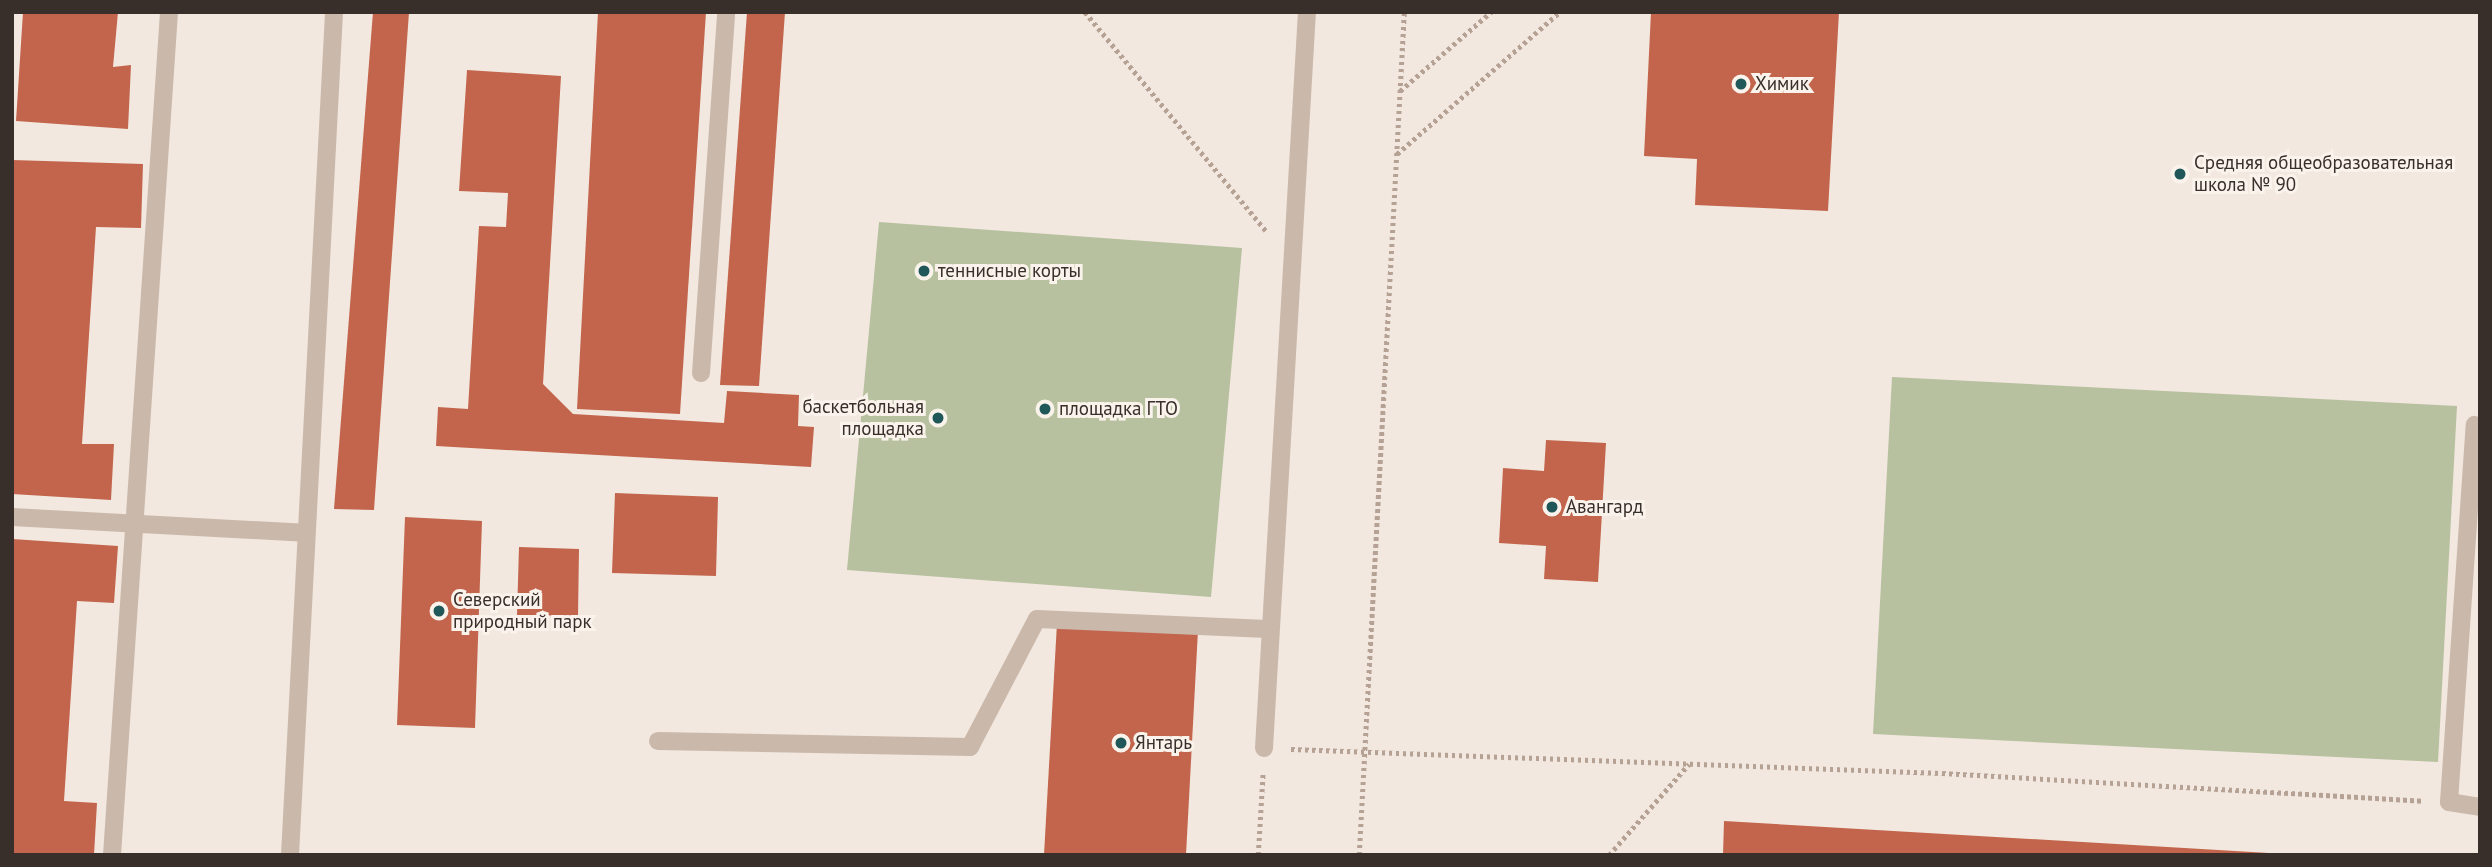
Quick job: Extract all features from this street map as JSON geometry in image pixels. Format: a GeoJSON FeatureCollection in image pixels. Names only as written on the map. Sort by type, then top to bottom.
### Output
{"type":"FeatureCollection","features":[{"type":"Feature","properties":{"kind":"street"},"geometry":{"type":"LineString","coordinates":[[112,855],[169,12]]}},
{"type":"Feature","properties":{"kind":"street"},"geometry":{"type":"LineString","coordinates":[[290,855],[304,533],[334,12]]}},
{"type":"Feature","properties":{"kind":"street"},"geometry":{"type":"LineString","coordinates":[[701,373],[726,12]]}},
{"type":"Feature","properties":{"kind":"street"},"geometry":{"type":"LineString","coordinates":[[1264,748],[1268,629],[1307,12]]}},
{"type":"Feature","properties":{"kind":"street"},"geometry":{"type":"LineString","coordinates":[[2475,425],[2449,802],[2480,807]]}},
{"type":"Feature","properties":{"kind":"street"},"geometry":{"type":"LineString","coordinates":[[12,517],[304,533]]}},
{"type":"Feature","properties":{"kind":"street"},"geometry":{"type":"LineString","coordinates":[[658,741],[970,747],[1037,619],[1268,629]]}},
{"type":"Feature","properties":{"kind":"path"},"geometry":{"type":"LineString","coordinates":[[1085,12],[1290,260]]}},
{"type":"Feature","properties":{"kind":"path"},"geometry":{"type":"LineString","coordinates":[[1359,855],[1404,12]]}},
{"type":"Feature","properties":{"kind":"path"},"geometry":{"type":"LineString","coordinates":[[1400,91],[1491,12]]}},
{"type":"Feature","properties":{"kind":"path"},"geometry":{"type":"LineString","coordinates":[[1396,155],[1560,12]]}},
{"type":"Feature","properties":{"kind":"path"},"geometry":{"type":"LineString","coordinates":[[1258,855],[1264,748],[1689,764],[2449,802]]}},
{"type":"Feature","properties":{"kind":"path"},"geometry":{"type":"LineString","coordinates":[[1609,855],[1689,764]]}},
{"type":"Feature","properties":{"kind":"green space","name":"площадка ГТО"},"geometry":{"type":"Polygon","coordinates":[[[879,222],[1242,248],[1211,597],[847,570],[879,222]]]}},
{"type":"Feature","properties":{"kind":"green space"},"geometry":{"type":"Polygon","coordinates":[[[1892,377],[2457,406],[2438,762],[1873,734],[1892,377]]]}},
{"type":"Feature","properties":{"kind":"building"},"geometry":{"type":"Polygon","coordinates":[[[23,12],[118,12],[113,67],[131,65],[128,129],[16,121],[23,12]]]}},
{"type":"Feature","properties":{"kind":"building"},"geometry":{"type":"Polygon","coordinates":[[[373,12],[409,12],[374,510],[334,509],[373,12]]]}},
{"type":"Feature","properties":{"kind":"building"},"geometry":{"type":"Polygon","coordinates":[[[598,12],[706,12],[680,414],[577,409],[598,12]]]}},
{"type":"Feature","properties":{"kind":"building"},"geometry":{"type":"Polygon","coordinates":[[[747,12],[785,12],[759,386],[720,385],[747,12]]]}},
{"type":"Feature","properties":{"kind":"building","name":"Химик"},"geometry":{"type":"Polygon","coordinates":[[[1651,12],[1839,12],[1828,211],[1695,205],[1697,159],[1644,156],[1651,12]]]}},
{"type":"Feature","properties":{"kind":"building"},"geometry":{"type":"Polygon","coordinates":[[[467,70],[561,76],[543,384],[573,414],[724,423],[727,391],[799,395],[798,426],[814,427],[811,467],[436,446],[438,407],[468,409],[479,226],[506,227],[508,193],[459,191],[467,70]]]}},
{"type":"Feature","properties":{"kind":"building"},"geometry":{"type":"Polygon","coordinates":[[[12,160],[143,164],[141,228],[96,227],[82,444],[114,444],[111,500],[12,494],[12,160]]]}},
{"type":"Feature","properties":{"kind":"building","name":"Авангард"},"geometry":{"type":"Polygon","coordinates":[[[1546,440],[1606,443],[1598,582],[1544,579],[1546,546],[1499,543],[1503,468],[1544,471],[1546,440]]]}},
{"type":"Feature","properties":{"kind":"building"},"geometry":{"type":"Polygon","coordinates":[[[615,493],[718,497],[716,576],[612,573],[615,493]]]}},
{"type":"Feature","properties":{"kind":"building"},"geometry":{"type":"Polygon","coordinates":[[[405,517],[482,521],[475,728],[397,725],[405,517]]]}},
{"type":"Feature","properties":{"kind":"building"},"geometry":{"type":"Polygon","coordinates":[[[12,539],[118,546],[114,603],[77,601],[64,801],[97,803],[94,855],[12,855],[12,539]]]}},
{"type":"Feature","properties":{"kind":"building"},"geometry":{"type":"Polygon","coordinates":[[[519,547],[579,549],[578,616],[517,615],[519,547]]]}},
{"type":"Feature","properties":{"kind":"building","name":"Янтарь"},"geometry":{"type":"Polygon","coordinates":[[[1057,623],[1198,630],[1186,855],[1044,855],[1057,623]]]}},
{"type":"Feature","properties":{"kind":"building"},"geometry":{"type":"Polygon","coordinates":[[[1724,821],[2269,853],[2269,855],[1723,855],[1724,821]]]}},
{"type":"Feature","properties":{"kind":"place","name":"Химик"},"geometry":{"type":"Point","coordinates":[1741,84]}},
{"type":"Feature","properties":{"kind":"place","name":"Средняя общеобразовательная школа № 90"},"geometry":{"type":"Point","coordinates":[2180,174]}},
{"type":"Feature","properties":{"kind":"place","name":"теннисные корты"},"geometry":{"type":"Point","coordinates":[924,271]}},
{"type":"Feature","properties":{"kind":"place","name":"площадка ГТО"},"geometry":{"type":"Point","coordinates":[1045,409]}},
{"type":"Feature","properties":{"kind":"place","name":"баскетбольная площадка"},"geometry":{"type":"Point","coordinates":[938,418]}},
{"type":"Feature","properties":{"kind":"place","name":"Авангард"},"geometry":{"type":"Point","coordinates":[1552,507]}},
{"type":"Feature","properties":{"kind":"place","name":"Северский природный парк"},"geometry":{"type":"Point","coordinates":[439,611]}},
{"type":"Feature","properties":{"kind":"place","name":"Янтарь"},"geometry":{"type":"Point","coordinates":[1121,743]}}]}
